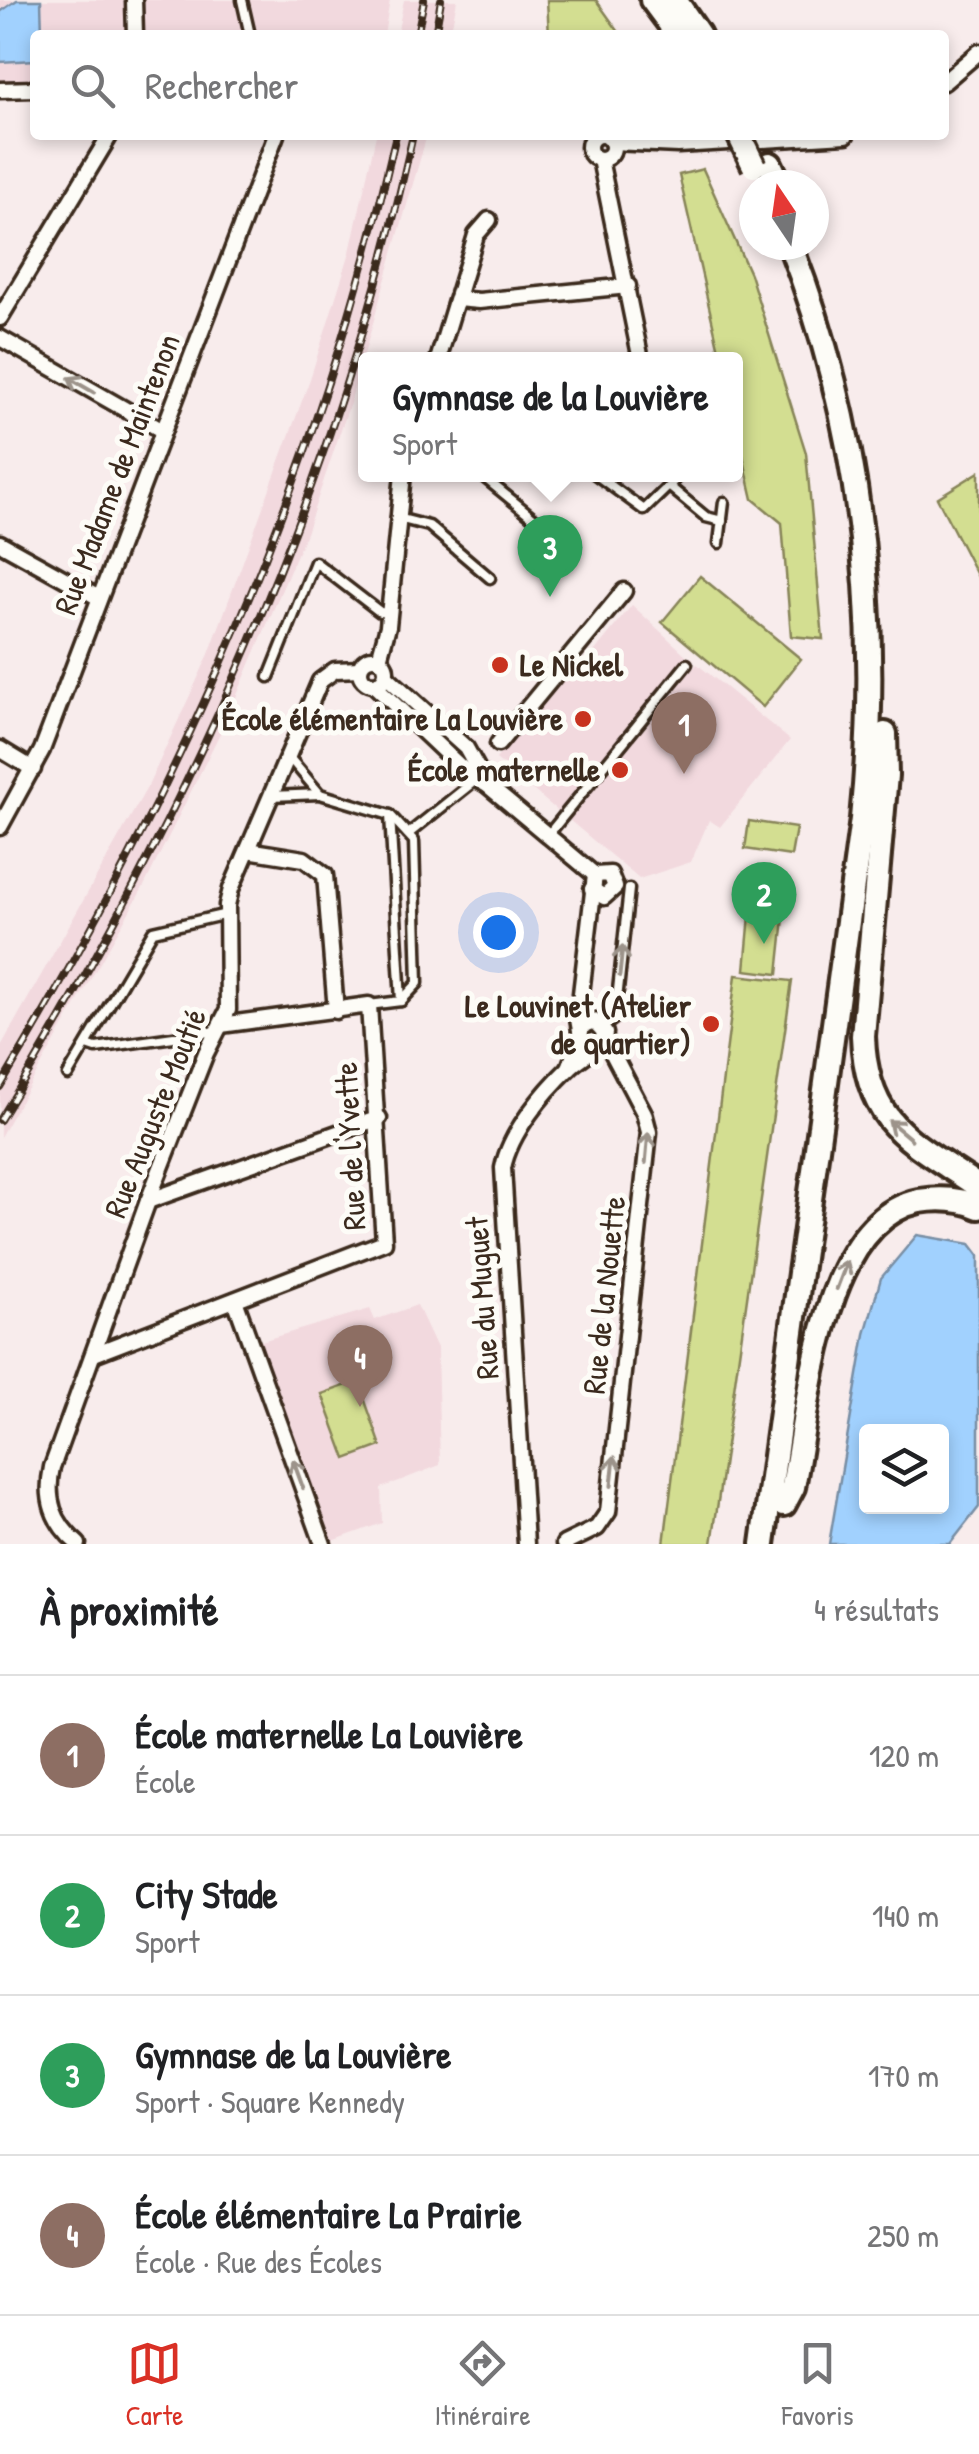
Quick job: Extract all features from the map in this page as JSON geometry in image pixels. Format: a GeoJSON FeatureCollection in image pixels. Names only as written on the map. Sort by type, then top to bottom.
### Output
{"type":"FeatureCollection","features":[{"type":"Feature","properties":{"kind":"main road"},"geometry":{"type":"LineString","coordinates":[[652,0],[674,30]]}},
{"type":"Feature","properties":{"kind":"main road"},"geometry":{"type":"LineString","coordinates":[[675,0],[695,30]]}},
{"type":"Feature","properties":{"kind":"main road"},"geometry":{"type":"LineString","coordinates":[[742,140],[763,170]]}},
{"type":"Feature","properties":{"kind":"main road"},"geometry":{"type":"LineString","coordinates":[[757,140],[766,170]]}},
{"type":"Feature","properties":{"kind":"main road"},"geometry":{"type":"LineString","coordinates":[[763,1544],[862,820],[871,713],[869,597],[854,473],[824,346],[795,260]]}},
{"type":"Feature","properties":{"kind":"main road"},"geometry":{"type":"LineString","coordinates":[[811,260],[845,364],[874,498],[886,651],[883,766],[862,1036],[864,1068],[871,1094],[885,1118],[979,1187]]}},
{"type":"Feature","properties":{"kind":"main road"},"geometry":{"type":"LineString","coordinates":[[778,1544],[883,766]]}},
{"type":"Feature","properties":{"kind":"main road"},"geometry":{"type":"LineString","coordinates":[[784,1504],[793,1487],[837,1287],[863,1236],[904,1204],[935,1198],[979,1208]]}},
{"type":"Feature","properties":{"kind":"street"},"geometry":{"type":"LineString","coordinates":[[134,0],[135,30]]}},
{"type":"Feature","properties":{"kind":"street"},"geometry":{"type":"LineString","coordinates":[[949,78],[979,52]]}},
{"type":"Feature","properties":{"kind":"street"},"geometry":{"type":"LineString","coordinates":[[0,90],[30,89]]}},
{"type":"Feature","properties":{"kind":"street"},"geometry":{"type":"LineString","coordinates":[[0,318],[107,140]]}},
{"type":"Feature","properties":{"kind":"street","name":"Rue Madame de Maintenon"},"geometry":{"type":"LineString","coordinates":[[0,827],[33,769],[274,140]]}},
{"type":"Feature","properties":{"kind":"street"},"geometry":{"type":"LineString","coordinates":[[585,140],[590,142]]}},
{"type":"Feature","properties":{"kind":"street"},"geometry":{"type":"LineString","coordinates":[[592,140],[590,154],[600,159]]}},
{"type":"Feature","properties":{"kind":"street"},"geometry":{"type":"LineString","coordinates":[[608,140],[678,145],[762,140]]}},
{"type":"Feature","properties":{"kind":"street"},"geometry":{"type":"LineString","coordinates":[[600,159],[610,154],[612,142]]}},
{"type":"Feature","properties":{"kind":"street"},"geometry":{"type":"LineString","coordinates":[[600,159],[640,352]]}},
{"type":"Feature","properties":{"kind":"street"},"geometry":{"type":"LineString","coordinates":[[440,352],[476,236],[489,220]]}},
{"type":"Feature","properties":{"kind":"street"},"geometry":{"type":"LineString","coordinates":[[457,299],[479,301],[628,286]]}},
{"type":"Feature","properties":{"kind":"street"},"geometry":{"type":"LineString","coordinates":[[0,338],[163,431]]}},
{"type":"Feature","properties":{"kind":"street"},"geometry":{"type":"LineString","coordinates":[[380,680],[379,660],[389,613],[402,482]]}},
{"type":"Feature","properties":{"kind":"street"},"geometry":{"type":"LineString","coordinates":[[0,543],[99,598]]}},
{"type":"Feature","properties":{"kind":"street"},"geometry":{"type":"LineString","coordinates":[[498,744],[624,591]]}},
{"type":"Feature","properties":{"kind":"street"},"geometry":{"type":"LineString","coordinates":[[360,669],[367,659],[379,660]]}},
{"type":"Feature","properties":{"kind":"street","name":"Rue du Muguet"},"geometry":{"type":"LineString","coordinates":[[360,669],[363,680],[380,680],[466,748],[482,782],[548,835],[597,887],[578,1018],[580,1034],[568,1068]]}},
{"type":"Feature","properties":{"kind":"street","name":"Rue Auguste Moutié"},"geometry":{"type":"LineString","coordinates":[[78,1544],[54,1515],[48,1492],[52,1467],[148,1201],[229,1001],[227,914],[231,890],[320,681],[335,670],[360,669]]}},
{"type":"Feature","properties":{"kind":"street"},"geometry":{"type":"LineString","coordinates":[[0,749],[33,769]]}},
{"type":"Feature","properties":{"kind":"street"},"geometry":{"type":"LineString","coordinates":[[248,850],[304,859],[325,875],[336,1010]]}},
{"type":"Feature","properties":{"kind":"street"},"geometry":{"type":"LineString","coordinates":[[582,1000],[599,1033]]}},
{"type":"Feature","properties":{"kind":"street"},"geometry":{"type":"LineString","coordinates":[[220,1028],[370,1006]]}},
{"type":"Feature","properties":{"kind":"street","name":"Rue de l'Yvette"},"geometry":{"type":"LineString","coordinates":[[94,1354],[384,1242],[370,1006]]}},
{"type":"Feature","properties":{"kind":"street"},"geometry":{"type":"LineString","coordinates":[[580,1034],[584,1025],[599,1033]]}},
{"type":"Feature","properties":{"kind":"street","name":"Rue du Muguet"},"geometry":{"type":"LineString","coordinates":[[526,1544],[502,1168],[519,1130],[599,1033]]}},
{"type":"Feature","properties":{"kind":"street","name":"Rue de la Nouette"},"geometry":{"type":"LineString","coordinates":[[564,1544],[597,1528],[608,1512],[648,1132],[644,1113],[599,1033]]}},
{"type":"Feature","properties":{"kind":"street"},"geometry":{"type":"LineString","coordinates":[[148,1201],[379,1118]]}},
{"type":"Feature","properties":{"kind":"street"},"geometry":{"type":"LineString","coordinates":[[235,1300],[324,1544]]}},
{"type":"Feature","properties":{"kind":"lane"},"geometry":{"type":"LineString","coordinates":[[242,0],[249,30]]}},
{"type":"Feature","properties":{"kind":"lane"},"geometry":{"type":"LineString","coordinates":[[490,482],[563,542]]}},
{"type":"Feature","properties":{"kind":"lane"},"geometry":{"type":"LineString","coordinates":[[605,482],[638,509],[652,507],[674,482]]}},
{"type":"Feature","properties":{"kind":"lane"},"geometry":{"type":"LineString","coordinates":[[670,487],[706,517],[722,521]]}},
{"type":"Feature","properties":{"kind":"lane"},"geometry":{"type":"LineString","coordinates":[[719,544],[724,502]]}},
{"type":"Feature","properties":{"kind":"lane"},"geometry":{"type":"LineString","coordinates":[[398,518],[430,526],[490,578]]}},
{"type":"Feature","properties":{"kind":"lane"},"geometry":{"type":"LineString","coordinates":[[269,678],[315,562],[380,612],[389,613]]}},
{"type":"Feature","properties":{"kind":"lane"},"geometry":{"type":"LineString","coordinates":[[548,835],[687,664]]}},
{"type":"Feature","properties":{"kind":"lane"},"geometry":{"type":"LineString","coordinates":[[288,756],[320,794]]}},
{"type":"Feature","properties":{"kind":"lane"},"geometry":{"type":"LineString","coordinates":[[408,834],[482,782]]}},
{"type":"Feature","properties":{"kind":"lane"},"geometry":{"type":"LineString","coordinates":[[271,796],[320,794],[390,815],[414,841],[420,946],[418,983],[401,1001],[370,1006]]}},
{"type":"Feature","properties":{"kind":"lane"},"geometry":{"type":"LineString","coordinates":[[390,815],[401,1001]]}},
{"type":"Feature","properties":{"kind":"lane"},"geometry":{"type":"LineString","coordinates":[[599,1033],[615,1018],[629,889]]}},
{"type":"Feature","properties":{"kind":"lane"},"geometry":{"type":"LineString","coordinates":[[68,1075],[153,931],[227,914]]}},
{"type":"Feature","properties":{"kind":"lane"},"geometry":{"type":"LineString","coordinates":[[87,1045],[96,1048],[220,1028]]}},
{"type":"Feature","properties":{"kind":"shaded area"},"geometry":{"type":"Polygon","coordinates":[[[0,0],[390,0],[385,30],[30,30],[30,83],[0,85],[0,0]]]}},
{"type":"Feature","properties":{"kind":"shaded area"},"geometry":{"type":"Polygon","coordinates":[[[404,0],[457,0],[451,30],[398,30],[404,0]]]}},
{"type":"Feature","properties":{"kind":"shaded area"},"geometry":{"type":"Polygon","coordinates":[[[375,140],[426,140],[365,352],[358,352],[358,375],[350,403],[306,533],[225,723],[144,886],[0,1137],[0,1048],[149,784],[209,654],[310,379],[350,252],[375,140]]]}},
{"type":"Feature","properties":{"kind":"shaded area","name":"École élémentaire La Louvière"},"geometry":{"type":"Polygon","coordinates":[[[632,605],[687,656],[559,812],[496,759],[567,674],[573,678],[632,605]]]}},
{"type":"Feature","properties":{"kind":"shaded area"},"geometry":{"type":"Polygon","coordinates":[[[697,664],[790,740],[720,827],[709,820],[691,862],[639,879],[568,819],[697,664]]]}},
{"type":"Feature","properties":{"kind":"shaded area"},"geometry":{"type":"Polygon","coordinates":[[[417,1305],[437,1348],[440,1465],[381,1488],[382,1523],[330,1542],[258,1342],[370,1309],[375,1320],[417,1305]]]}},
{"type":"Feature","properties":{"kind":"green space"},"geometry":{"type":"Polygon","coordinates":[[[547,0],[596,0],[617,30],[549,30],[547,0]]]}},
{"type":"Feature","properties":{"kind":"green space"},"geometry":{"type":"Polygon","coordinates":[[[703,169],[739,249],[739,260],[744,260],[750,274],[806,453],[823,639],[791,636],[782,523],[753,499],[743,456],[743,352],[719,352],[679,175],[703,169]]]}},
{"type":"Feature","properties":{"kind":"green space"},"geometry":{"type":"Polygon","coordinates":[[[979,472],[979,579],[937,498],[979,472]]]}},
{"type":"Feature","properties":{"kind":"green space"},"geometry":{"type":"Polygon","coordinates":[[[700,576],[801,659],[763,707],[662,622],[700,576]]]}},
{"type":"Feature","properties":{"kind":"green space"},"geometry":{"type":"Polygon","coordinates":[[[749,821],[796,828],[791,856],[745,849],[749,821]]]}},
{"type":"Feature","properties":{"kind":"green space"},"geometry":{"type":"Polygon","coordinates":[[[750,915],[784,918],[778,974],[745,970],[750,915]]]}},
{"type":"Feature","properties":{"kind":"green space"},"geometry":{"type":"Polygon","coordinates":[[[736,975],[792,981],[712,1544],[664,1544],[736,975]]]}},
{"type":"Feature","properties":{"kind":"green space"},"geometry":{"type":"Polygon","coordinates":[[[358,1381],[381,1446],[346,1459],[322,1394],[358,1381]]]}},
{"type":"Feature","properties":{"kind":"water"},"geometry":{"type":"Polygon","coordinates":[[[17,0],[41,0],[42,30],[30,30],[30,60],[0,62],[0,12],[17,0]]]}},
{"type":"Feature","properties":{"kind":"water"},"geometry":{"type":"Polygon","coordinates":[[[917,1235],[970,1244],[979,1256],[979,1507],[950,1544],[829,1544],[865,1334],[881,1278],[917,1235]]]}},
{"type":"Feature","properties":{"kind":"railway"},"geometry":{"type":"LineString","coordinates":[[418,30],[424,0]]}},
{"type":"Feature","properties":{"kind":"railway"},"geometry":{"type":"LineString","coordinates":[[436,30],[441,0]]}},
{"type":"Feature","properties":{"kind":"railway"},"geometry":{"type":"LineString","coordinates":[[0,1087],[127,860],[237,628],[327,387],[395,140]]}},
{"type":"Feature","properties":{"kind":"railway"},"geometry":{"type":"LineString","coordinates":[[0,1120],[133,886],[248,645],[343,395],[381,266],[412,140]]}},
{"type":"Feature","properties":{"kind":"place","name":"Gymnase de la Louvière"},"geometry":{"type":"Point","coordinates":[550,597]}},
{"type":"Feature","properties":{"kind":"place","name":"Le Nickel"},"geometry":{"type":"Point","coordinates":[500,665]}},
{"type":"Feature","properties":{"kind":"place","name":"École élémentaire La Louvière"},"geometry":{"type":"Point","coordinates":[583,719]}},
{"type":"Feature","properties":{"kind":"place","name":"École maternelle"},"geometry":{"type":"Point","coordinates":[620,770]}},
{"type":"Feature","properties":{"kind":"place","name":"École maternelle La Louvière"},"geometry":{"type":"Point","coordinates":[684,774]}},
{"type":"Feature","properties":{"kind":"place","name":"City Stade"},"geometry":{"type":"Point","coordinates":[764,944]}},
{"type":"Feature","properties":{"kind":"place","name":"Le Louvinet (Atelier de quartier)"},"geometry":{"type":"Point","coordinates":[711,1024]}},
{"type":"Feature","properties":{"kind":"place","name":"École élémentaire La Prairie"},"geometry":{"type":"Point","coordinates":[360,1407]}}]}
